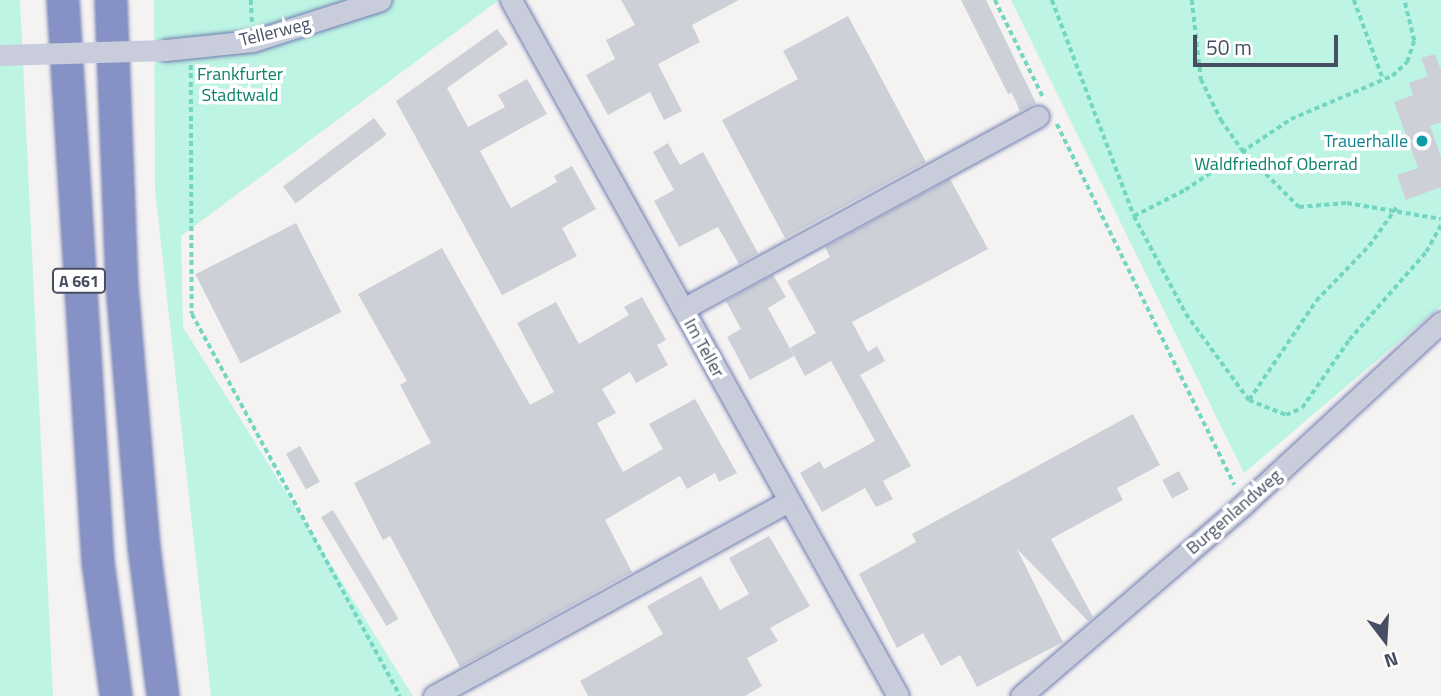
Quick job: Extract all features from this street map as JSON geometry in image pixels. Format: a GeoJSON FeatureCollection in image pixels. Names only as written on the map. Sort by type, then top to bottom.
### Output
{"type":"FeatureCollection","features":[{"type":"Feature","properties":{"kind":"highway","name":"A 661"},"geometry":{"type":"LineString","coordinates":[[63,0],[98,562],[116,696]]}},
{"type":"Feature","properties":{"kind":"highway","name":"A 661"},"geometry":{"type":"LineString","coordinates":[[111,0],[122,285],[163,696]]}},
{"type":"Feature","properties":{"kind":"highway","name":"A 661"},"geometry":{"type":"LineString","coordinates":[[96,696],[98,562]]}},
{"type":"Feature","properties":{"kind":"highway","name":"A 661"},"geometry":{"type":"LineString","coordinates":[[156,636],[174,696]]}},
{"type":"Feature","properties":{"kind":"street","name":"Tellerweg"},"geometry":{"type":"LineString","coordinates":[[0,55],[166,50],[253,41],[381,0]]}},
{"type":"Feature","properties":{"kind":"street","name":"Im Teller"},"geometry":{"type":"LineString","coordinates":[[511,0],[898,696]]}},
{"type":"Feature","properties":{"kind":"street"},"geometry":{"type":"LineString","coordinates":[[682,309],[1048,116]]}},
{"type":"Feature","properties":{"kind":"street","name":"Burgenlandweg"},"geometry":{"type":"LineString","coordinates":[[1021,696],[1244,505],[1441,322]]}},
{"type":"Feature","properties":{"kind":"street"},"geometry":{"type":"LineString","coordinates":[[434,696],[789,500]]}},
{"type":"Feature","properties":{"kind":"path"},"geometry":{"type":"LineString","coordinates":[[995,0],[1048,116],[1244,505]]}},
{"type":"Feature","properties":{"kind":"path"},"geometry":{"type":"LineString","coordinates":[[1052,0],[1134,216],[1186,314],[1249,400],[1286,415],[1301,408],[1349,340],[1426,252],[1441,225]]}},
{"type":"Feature","properties":{"kind":"path"},"geometry":{"type":"LineString","coordinates":[[1192,0],[1201,79],[1221,120],[1242,150],[1299,206],[1347,203],[1396,208],[1441,219]]}},
{"type":"Feature","properties":{"kind":"path"},"geometry":{"type":"LineString","coordinates":[[1354,0],[1383,79]]}},
{"type":"Feature","properties":{"kind":"path"},"geometry":{"type":"LineString","coordinates":[[1134,216],[1185,190],[1291,119],[1383,79],[1407,62],[1414,41],[1404,0]]}},
{"type":"Feature","properties":{"kind":"path"},"geometry":{"type":"LineString","coordinates":[[191,47],[192,314],[400,696]]}},
{"type":"Feature","properties":{"kind":"path"},"geometry":{"type":"LineString","coordinates":[[1249,400],[1317,301],[1369,246],[1396,208]]}},
{"type":"Feature","properties":{"kind":"green space"},"geometry":{"type":"Polygon","coordinates":[[[0,0],[20,0],[53,696],[0,696],[0,0]]]}},
{"type":"Feature","properties":{"kind":"green space","name":"Frankfurter Stadtwald"},"geometry":{"type":"Polygon","coordinates":[[[154,0],[499,0],[181,236],[183,327],[413,696],[211,696],[155,189],[154,0]]]}},
{"type":"Feature","properties":{"kind":"green space","name":"Waldfriedhof Oberrad"},"geometry":{"type":"Polygon","coordinates":[[[1011,0],[1441,0],[1441,306],[1244,473],[1011,0]]]}},
{"type":"Feature","properties":{"kind":"building"},"geometry":{"type":"Polygon","coordinates":[[[621,0],[739,0],[692,25],[700,42],[658,64],[682,111],[664,120],[650,92],[608,115],[586,75],[615,59],[606,40],[635,25],[621,0]]]}},
{"type":"Feature","properties":{"kind":"building"},"geometry":{"type":"Polygon","coordinates":[[[961,0],[986,0],[1036,103],[1020,111],[1012,93],[1008,94],[961,0]]]}},
{"type":"Feature","properties":{"kind":"building"},"geometry":{"type":"Polygon","coordinates":[[[848,16],[926,162],[785,238],[722,120],[798,79],[783,51],[848,16]]]}},
{"type":"Feature","properties":{"kind":"building"},"geometry":{"type":"Polygon","coordinates":[[[497,29],[508,44],[447,88],[468,127],[505,107],[498,95],[527,79],[547,114],[480,151],[511,208],[557,182],[554,176],[572,166],[596,209],[562,228],[577,256],[502,295],[396,101],[497,29]]]}},
{"type":"Feature","properties":{"kind":"building","name":"Trauerhalle"},"geometry":{"type":"Polygon","coordinates":[[[1435,54],[1441,70],[1441,122],[1430,126],[1441,156],[1441,187],[1406,200],[1397,175],[1418,168],[1394,102],[1413,95],[1409,83],[1428,76],[1421,58],[1435,54]]]}},
{"type":"Feature","properties":{"kind":"building"},"geometry":{"type":"Polygon","coordinates":[[[374,118],[387,135],[296,203],[283,187],[374,118]]]}},
{"type":"Feature","properties":{"kind":"building"},"geometry":{"type":"Polygon","coordinates":[[[668,143],[680,165],[703,152],[758,253],[739,264],[718,227],[679,247],[654,201],[674,190],[653,152],[668,143]]]}},
{"type":"Feature","properties":{"kind":"building"},"geometry":{"type":"Polygon","coordinates":[[[950,179],[988,249],[852,322],[868,352],[877,346],[885,361],[860,375],[911,466],[883,481],[893,499],[876,507],[865,488],[822,512],[800,473],[820,461],[824,469],[875,441],[831,361],[805,376],[790,348],[816,333],[787,281],[830,257],[825,247],[950,179]]]}},
{"type":"Feature","properties":{"kind":"building"},"geometry":{"type":"Polygon","coordinates":[[[296,223],[341,312],[241,363],[195,274],[296,223]]]}},
{"type":"Feature","properties":{"kind":"building"},"geometry":{"type":"Polygon","coordinates":[[[442,248],[530,405],[554,392],[517,323],[556,302],[579,344],[629,315],[624,307],[642,297],[666,340],[657,345],[668,365],[636,383],[630,372],[602,389],[616,413],[597,423],[623,472],[663,449],[649,424],[695,399],[737,473],[719,482],[715,473],[687,489],[680,476],[605,520],[632,572],[460,667],[390,536],[383,540],[354,483],[431,443],[400,385],[407,381],[358,294],[442,248]]]}},
{"type":"Feature","properties":{"kind":"building"},"geometry":{"type":"Polygon","coordinates":[[[773,275],[786,297],[768,308],[794,356],[750,380],[727,337],[741,329],[726,301],[773,275]]]}},
{"type":"Feature","properties":{"kind":"building"},"geometry":{"type":"Polygon","coordinates":[[[1133,414],[1160,465],[1117,488],[1123,500],[1051,539],[1093,617],[1088,621],[1017,549],[1063,642],[977,687],[960,655],[941,666],[923,633],[897,648],[859,574],[916,542],[912,534],[1133,414]]]}},
{"type":"Feature","properties":{"kind":"building"},"geometry":{"type":"Polygon","coordinates":[[[300,446],[320,482],[306,490],[286,454],[300,446]]]}},
{"type":"Feature","properties":{"kind":"building"},"geometry":{"type":"Polygon","coordinates":[[[1179,471],[1189,490],[1172,498],[1162,480],[1179,471]]]}},
{"type":"Feature","properties":{"kind":"building"},"geometry":{"type":"Polygon","coordinates":[[[333,510],[398,619],[386,626],[321,517],[333,510]]]}},
{"type":"Feature","properties":{"kind":"building"},"geometry":{"type":"Polygon","coordinates":[[[769,536],[810,606],[770,628],[778,641],[747,658],[762,686],[745,696],[588,696],[580,681],[663,634],[647,606],[701,576],[720,610],[749,594],[729,558],[769,536]]]}},
{"type":"Feature","properties":{"kind":"place","name":"Trauerhalle"},"geometry":{"type":"Point","coordinates":[1422,141]}}]}
